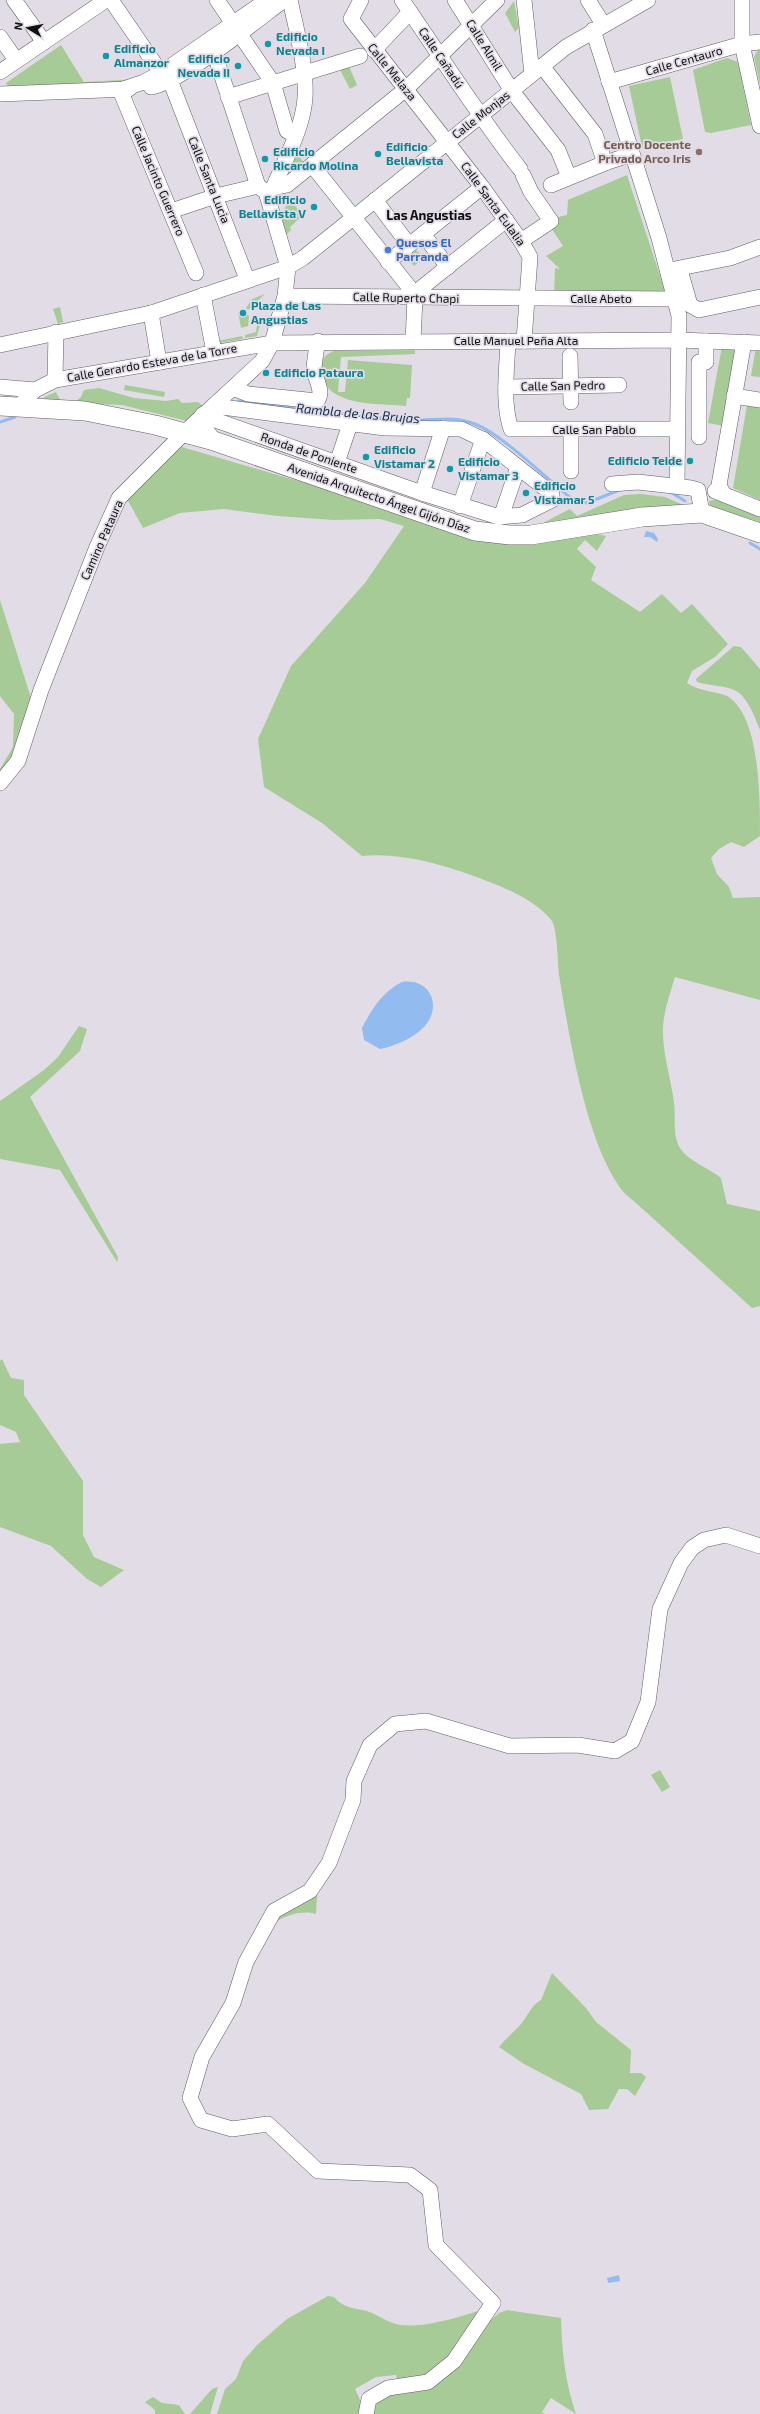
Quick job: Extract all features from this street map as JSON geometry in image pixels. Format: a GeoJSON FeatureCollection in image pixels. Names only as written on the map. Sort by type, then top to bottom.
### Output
{"type":"FeatureCollection","features":[{"type":"Feature","properties":{"kind":"main road","name":"Avenida Arquitecto Ángel Gijón Díaz"},"geometry":{"type":"LineString","coordinates":[[9,407],[85,411],[122,416],[184,432],[211,440],[432,518],[475,531],[507,523],[566,531],[701,504],[760,533]]}},
{"type":"Feature","properties":{"kind":"main road"},"geometry":{"type":"LineString","coordinates":[[209,411],[204,430],[211,440]]}},
{"type":"Feature","properties":{"kind":"street"},"geometry":{"type":"LineString","coordinates":[[14,0],[44,42]]}},
{"type":"Feature","properties":{"kind":"street"},"geometry":{"type":"LineString","coordinates":[[0,72],[106,0]]}},
{"type":"Feature","properties":{"kind":"street","name":"Calle Santa Lucia"},"geometry":{"type":"LineString","coordinates":[[111,0],[166,76],[216,196],[247,279]]}},
{"type":"Feature","properties":{"kind":"street"},"geometry":{"type":"LineString","coordinates":[[217,0],[273,83],[287,131],[295,134]]}},
{"type":"Feature","properties":{"kind":"street"},"geometry":{"type":"LineString","coordinates":[[166,76],[214,52],[267,0]]}},
{"type":"Feature","properties":{"kind":"street"},"geometry":{"type":"LineString","coordinates":[[0,94],[120,90],[156,86],[166,76],[236,29],[284,0]]}},
{"type":"Feature","properties":{"kind":"street"},"geometry":{"type":"LineString","coordinates":[[266,189],[280,171],[295,134],[305,98],[304,74],[290,0]]}},
{"type":"Feature","properties":{"kind":"street","name":"Calle Melaza"},"geometry":{"type":"LineString","coordinates":[[361,0],[351,19],[447,142]]}},
{"type":"Feature","properties":{"kind":"street","name":"Calle Almil"},"geometry":{"type":"LineString","coordinates":[[455,0],[512,90],[558,150],[569,177]]}},
{"type":"Feature","properties":{"kind":"street"},"geometry":{"type":"LineString","coordinates":[[171,211],[216,196],[287,185],[406,89],[471,27],[496,0]]}},
{"type":"Feature","properties":{"kind":"street"},"geometry":{"type":"LineString","coordinates":[[524,0],[537,70],[595,134],[605,163]]}},
{"type":"Feature","properties":{"kind":"street"},"geometry":{"type":"LineString","coordinates":[[588,0],[598,27],[609,82],[659,238],[690,306],[699,310],[760,297]]}},
{"type":"Feature","properties":{"kind":"street","name":"Calle Monjas"},"geometry":{"type":"LineString","coordinates":[[0,345],[151,313],[203,296],[247,279],[288,267],[303,258],[566,47],[598,27],[648,0]]}},
{"type":"Feature","properties":{"kind":"street"},"geometry":{"type":"LineString","coordinates":[[742,0],[742,44],[760,126]]}},
{"type":"Feature","properties":{"kind":"street"},"geometry":{"type":"LineString","coordinates":[[374,50],[406,6]]}},
{"type":"Feature","properties":{"kind":"street","name":"Calle Cañadú"},"geometry":{"type":"LineString","coordinates":[[406,6],[440,55],[479,116],[521,172],[531,192],[551,221],[521,241]]}},
{"type":"Feature","properties":{"kind":"street"},"geometry":{"type":"LineString","coordinates":[[0,37],[16,60]]}},
{"type":"Feature","properties":{"kind":"street","name":"Calle Centauro"},"geometry":{"type":"LineString","coordinates":[[609,82],[742,44],[760,42]]}},
{"type":"Feature","properties":{"kind":"street"},"geometry":{"type":"LineString","coordinates":[[214,52],[228,97],[266,189],[288,267],[285,296],[272,343]]}},
{"type":"Feature","properties":{"kind":"street"},"geometry":{"type":"LineString","coordinates":[[228,97],[360,56]]}},
{"type":"Feature","properties":{"kind":"street","name":"Calle Jacinto Guerrero"},"geometry":{"type":"LineString","coordinates":[[120,90],[196,273]]}},
{"type":"Feature","properties":{"kind":"street","name":"Calle Santa Eulalia"},"geometry":{"type":"LineString","coordinates":[[447,142],[506,220],[530,257],[524,341]]}},
{"type":"Feature","properties":{"kind":"street"},"geometry":{"type":"LineString","coordinates":[[551,185],[605,163],[632,154]]}},
{"type":"Feature","properties":{"kind":"street"},"geometry":{"type":"LineString","coordinates":[[312,165],[409,287],[414,298],[413,341]]}},
{"type":"Feature","properties":{"kind":"street"},"geometry":{"type":"LineString","coordinates":[[280,171],[284,174],[297,176]]}},
{"type":"Feature","properties":{"kind":"street"},"geometry":{"type":"LineString","coordinates":[[388,262],[482,187]]}},
{"type":"Feature","properties":{"kind":"street"},"geometry":{"type":"LineString","coordinates":[[374,200],[409,245]]}},
{"type":"Feature","properties":{"kind":"street"},"geometry":{"type":"LineString","coordinates":[[414,298],[420,290],[506,220]]}},
{"type":"Feature","properties":{"kind":"street"},"geometry":{"type":"LineString","coordinates":[[423,234],[448,267]]}},
{"type":"Feature","properties":{"kind":"street"},"geometry":{"type":"LineString","coordinates":[[674,270],[730,258],[760,247]]}},
{"type":"Feature","properties":{"kind":"street"},"geometry":{"type":"LineString","coordinates":[[674,270],[674,299],[679,316],[677,486]]}},
{"type":"Feature","properties":{"kind":"street"},"geometry":{"type":"LineString","coordinates":[[203,296],[214,352]]}},
{"type":"Feature","properties":{"kind":"street","name":"Calle Ruperto Chapi"},"geometry":{"type":"LineString","coordinates":[[285,296],[527,300]]}},
{"type":"Feature","properties":{"kind":"street","name":"Calle Abeto"},"geometry":{"type":"LineString","coordinates":[[527,300],[674,299]]}},
{"type":"Feature","properties":{"kind":"street"},"geometry":{"type":"LineString","coordinates":[[151,313],[160,362]]}},
{"type":"Feature","properties":{"kind":"street"},"geometry":{"type":"LineString","coordinates":[[55,380],[56,332]]}},
{"type":"Feature","properties":{"kind":"street","name":"Calle Manuel Peña Alta"},"geometry":{"type":"LineString","coordinates":[[272,343],[318,341],[678,340],[760,343]]}},
{"type":"Feature","properties":{"kind":"street"},"geometry":{"type":"LineString","coordinates":[[233,388],[248,394],[317,401],[320,397],[321,391],[314,366],[318,341]]}},
{"type":"Feature","properties":{"kind":"street"},"geometry":{"type":"LineString","coordinates":[[506,387],[508,341]]}},
{"type":"Feature","properties":{"kind":"street"},"geometry":{"type":"LineString","coordinates":[[699,437],[699,362],[706,362],[706,341]]}},
{"type":"Feature","properties":{"kind":"street"},"geometry":{"type":"LineString","coordinates":[[723,493],[719,485],[744,342]]}},
{"type":"Feature","properties":{"kind":"street","name":"Calle Gerardo Esteva de la Torre"},"geometry":{"type":"LineString","coordinates":[[9,407],[35,390],[55,380],[272,343]]}},
{"type":"Feature","properties":{"kind":"street","name":"Camino Pataura"},"geometry":{"type":"LineString","coordinates":[[0,783],[18,761],[41,690],[96,547],[119,498],[184,432],[209,411],[262,361],[272,343]]}},
{"type":"Feature","properties":{"kind":"street"},"geometry":{"type":"LineString","coordinates":[[570,356],[571,402]]}},
{"type":"Feature","properties":{"kind":"street","name":"Calle San Pedro"},"geometry":{"type":"LineString","coordinates":[[506,387],[619,385]]}},
{"type":"Feature","properties":{"kind":"street"},"geometry":{"type":"LineString","coordinates":[[0,387],[35,390]]}},
{"type":"Feature","properties":{"kind":"street","name":"Calle San Pablo"},"geometry":{"type":"LineString","coordinates":[[506,387],[508,421],[511,429],[677,430]]}},
{"type":"Feature","properties":{"kind":"street"},"geometry":{"type":"LineString","coordinates":[[734,396],[760,400]]}},
{"type":"Feature","properties":{"kind":"street"},"geometry":{"type":"LineString","coordinates":[[209,411],[385,428],[461,429],[483,439],[552,494],[552,500],[507,523]]}},
{"type":"Feature","properties":{"kind":"street","name":"Ronda de Poniente"},"geometry":{"type":"LineString","coordinates":[[209,411],[337,463],[507,523]]}},
{"type":"Feature","properties":{"kind":"street"},"geometry":{"type":"LineString","coordinates":[[337,463],[350,424]]}},
{"type":"Feature","properties":{"kind":"street"},"geometry":{"type":"LineString","coordinates":[[422,493],[443,428]]}},
{"type":"Feature","properties":{"kind":"street"},"geometry":{"type":"LineString","coordinates":[[571,430],[571,471]]}},
{"type":"Feature","properties":{"kind":"street"},"geometry":{"type":"LineString","coordinates":[[460,506],[483,439]]}},
{"type":"Feature","properties":{"kind":"street"},"geometry":{"type":"LineString","coordinates":[[507,523],[518,467]]}},
{"type":"Feature","properties":{"kind":"street"},"geometry":{"type":"LineString","coordinates":[[612,484],[638,482],[698,490],[701,504],[716,491],[760,509]]}},
{"type":"Feature","properties":{"kind":"street"},"geometry":{"type":"LineString","coordinates":[[366,2414],[369,2399],[388,2388],[428,2382],[454,2361],[493,2302],[436,2245],[430,2190],[410,2175],[318,2171],[268,2124],[232,2130],[201,2120],[190,2098],[202,2058],[233,2004],[246,1962],[274,1911],[310,1891],[329,1864],[353,1800],[354,1781],[370,1745],[395,1724],[426,1721],[510,1746],[578,1745],[615,1751],[632,1741],[648,1702],[660,1609],[681,1563],[692,1548],[704,1540],[711,1538],[726,1535],[760,1546]]}},
{"type":"Feature","properties":{"kind":"green space"},"geometry":{"type":"Polygon","coordinates":[[[514,1],[519,28],[515,32],[505,13],[514,1]]]}},
{"type":"Feature","properties":{"kind":"green space"},"geometry":{"type":"Polygon","coordinates":[[[61,45],[84,82],[140,79],[140,81],[9,88],[6,83],[61,45]]]}},
{"type":"Feature","properties":{"kind":"green space"},"geometry":{"type":"Polygon","coordinates":[[[760,48],[760,85],[754,57],[760,48]]]}},
{"type":"Feature","properties":{"kind":"green space"},"geometry":{"type":"Polygon","coordinates":[[[727,58],[738,62],[751,125],[711,133],[705,132],[693,70],[727,58]]]}},
{"type":"Feature","properties":{"kind":"green space"},"geometry":{"type":"Polygon","coordinates":[[[348,64],[357,85],[350,89],[339,68],[348,64]]]}},
{"type":"Feature","properties":{"kind":"green space"},"geometry":{"type":"Polygon","coordinates":[[[670,77],[683,139],[642,147],[629,86],[670,77]]]}},
{"type":"Feature","properties":{"kind":"green space"},"geometry":{"type":"Polygon","coordinates":[[[296,152],[304,163],[294,171],[290,168],[296,152]]]}},
{"type":"Feature","properties":{"kind":"green space"},"geometry":{"type":"Polygon","coordinates":[[[627,175],[666,294],[554,296],[555,268],[560,269],[546,256],[563,246],[550,226],[554,218],[567,215],[568,200],[627,175]]]}},
{"type":"Feature","properties":{"kind":"green space"},"geometry":{"type":"Polygon","coordinates":[[[289,199],[303,215],[290,227],[291,230],[284,237],[281,217],[289,199]]]}},
{"type":"Feature","properties":{"kind":"green space"},"geometry":{"type":"Polygon","coordinates":[[[411,247],[425,257],[414,266],[403,254],[411,247]]]}},
{"type":"Feature","properties":{"kind":"green space"},"geometry":{"type":"Polygon","coordinates":[[[265,294],[248,310],[246,308],[252,299],[265,294]]]}},
{"type":"Feature","properties":{"kind":"green space"},"geometry":{"type":"Polygon","coordinates":[[[60,307],[63,322],[58,324],[53,309],[60,307]]]}},
{"type":"Feature","properties":{"kind":"green space"},"geometry":{"type":"Polygon","coordinates":[[[243,310],[249,316],[248,326],[241,328],[238,312],[243,310]]]}},
{"type":"Feature","properties":{"kind":"green space"},"geometry":{"type":"Polygon","coordinates":[[[258,320],[261,321],[257,336],[245,338],[245,335],[256,332],[258,320]]]}},
{"type":"Feature","properties":{"kind":"green space"},"geometry":{"type":"Polygon","coordinates":[[[242,336],[243,339],[219,343],[217,341],[242,336]]]}},
{"type":"Feature","properties":{"kind":"green space"},"geometry":{"type":"Polygon","coordinates":[[[722,346],[737,346],[724,426],[708,423],[722,346]]]}},
{"type":"Feature","properties":{"kind":"green space"},"geometry":{"type":"Polygon","coordinates":[[[756,347],[760,347],[760,377],[751,376],[756,347]]]}},
{"type":"Feature","properties":{"kind":"green space"},"geometry":{"type":"Polygon","coordinates":[[[415,350],[415,354],[341,357],[338,392],[345,392],[348,360],[412,365],[410,398],[407,398],[406,406],[353,401],[341,397],[330,390],[324,380],[321,367],[323,359],[326,355],[334,351],[415,350]]]}},
{"type":"Feature","properties":{"kind":"green space"},"geometry":{"type":"Polygon","coordinates":[[[125,385],[165,392],[164,397],[124,390],[125,385]]]}},
{"type":"Feature","properties":{"kind":"green space"},"geometry":{"type":"Polygon","coordinates":[[[99,388],[134,398],[166,401],[178,399],[182,403],[198,402],[203,406],[187,421],[122,405],[74,403],[81,397],[84,390],[99,388]]]}},
{"type":"Feature","properties":{"kind":"green space"},"geometry":{"type":"Polygon","coordinates":[[[56,392],[61,402],[45,401],[44,397],[56,392]]]}},
{"type":"Feature","properties":{"kind":"green space"},"geometry":{"type":"Polygon","coordinates":[[[747,405],[760,407],[760,500],[733,488],[747,405]]]}},
{"type":"Feature","properties":{"kind":"green space"},"geometry":{"type":"Polygon","coordinates":[[[182,447],[332,491],[457,534],[494,543],[541,541],[597,534],[606,536],[597,551],[585,540],[577,549],[596,567],[591,580],[640,612],[662,594],[681,613],[692,604],[728,644],[715,657],[692,671],[687,683],[696,688],[727,696],[738,706],[746,720],[752,738],[758,780],[760,836],[744,847],[731,842],[719,849],[711,858],[717,874],[729,887],[733,898],[760,897],[760,1000],[675,977],[665,1014],[663,1037],[675,1108],[676,1137],[680,1148],[693,1161],[721,1178],[727,1204],[760,1211],[760,1306],[752,1308],[627,1195],[621,1189],[607,1165],[588,1114],[573,1055],[559,975],[557,946],[552,921],[536,906],[515,893],[445,866],[403,857],[375,855],[362,856],[322,823],[264,787],[258,739],[291,666],[365,583],[404,526],[380,519],[333,520],[278,516],[224,509],[180,513],[143,528],[126,497],[176,448],[182,447]]]}},
{"type":"Feature","properties":{"kind":"green space"},"geometry":{"type":"Polygon","coordinates":[[[641,494],[665,497],[688,507],[629,509],[535,527],[570,509],[577,516],[624,495],[641,494]]]}},
{"type":"Feature","properties":{"kind":"green space"},"geometry":{"type":"Polygon","coordinates":[[[723,498],[760,513],[760,522],[710,506],[709,501],[723,498]]]}},
{"type":"Feature","properties":{"kind":"green space"},"geometry":{"type":"Polygon","coordinates":[[[0,600],[32,701],[21,745],[0,776],[0,769],[13,747],[14,714],[0,696],[0,600]]]}},
{"type":"Feature","properties":{"kind":"green space"},"geometry":{"type":"Polygon","coordinates":[[[734,646],[741,647],[760,669],[760,730],[754,715],[742,695],[729,688],[697,682],[696,679],[734,646]]]}},
{"type":"Feature","properties":{"kind":"green space"},"geometry":{"type":"Polygon","coordinates":[[[79,1026],[87,1029],[80,1051],[30,1097],[118,1257],[117,1262],[60,1170],[0,1159],[0,1101],[44,1070],[58,1057],[79,1026]]]}},
{"type":"Feature","properties":{"kind":"green space"},"geometry":{"type":"Polygon","coordinates":[[[2,1359],[11,1378],[24,1380],[24,1395],[83,1481],[83,1535],[94,1557],[124,1570],[101,1587],[87,1579],[51,1546],[0,1527],[0,1444],[20,1442],[16,1432],[0,1425],[0,1361],[2,1359]]]}},
{"type":"Feature","properties":{"kind":"green space"},"geometry":{"type":"Polygon","coordinates":[[[660,1770],[670,1787],[662,1792],[651,1775],[660,1770]]]}},
{"type":"Feature","properties":{"kind":"green space"},"geometry":{"type":"Polygon","coordinates":[[[321,1885],[317,1894],[316,1914],[304,1912],[298,1913],[269,1925],[276,1917],[321,1885]]]}},
{"type":"Feature","properties":{"kind":"green space"},"geometry":{"type":"Polygon","coordinates":[[[552,1973],[586,2008],[596,2022],[631,2050],[630,2073],[641,2073],[646,2077],[635,2096],[627,2089],[619,2089],[608,2109],[589,2110],[581,2094],[524,2064],[499,2047],[521,2024],[532,2008],[541,2000],[552,1973]]]}},
{"type":"Feature","properties":{"kind":"green space"},"geometry":{"type":"Polygon","coordinates":[[[328,2296],[334,2297],[337,2301],[345,2305],[367,2311],[390,2322],[402,2325],[424,2325],[436,2323],[478,2311],[450,2361],[428,2378],[398,2383],[396,2375],[376,2377],[355,2389],[362,2404],[358,2414],[217,2414],[225,2389],[236,2379],[243,2361],[257,2345],[287,2319],[328,2296]]]}},
{"type":"Feature","properties":{"kind":"green space"},"geometry":{"type":"Polygon","coordinates":[[[507,2310],[561,2318],[565,2367],[569,2390],[576,2414],[551,2398],[542,2412],[545,2414],[369,2414],[373,2402],[382,2396],[412,2391],[499,2313],[507,2310]]]}},
{"type":"Feature","properties":{"kind":"green space"},"geometry":{"type":"Polygon","coordinates":[[[218,2387],[210,2414],[190,2414],[212,2389],[218,2387]]]}},
{"type":"Feature","properties":{"kind":"green space"},"geometry":{"type":"Polygon","coordinates":[[[153,2397],[162,2403],[179,2405],[185,2414],[155,2414],[155,2410],[145,2402],[153,2397]]]}},
{"type":"Feature","properties":{"kind":"water"},"geometry":{"type":"Polygon","coordinates":[[[646,531],[654,533],[658,539],[657,542],[650,537],[644,537],[646,531]]]}},
{"type":"Feature","properties":{"kind":"water"},"geometry":{"type":"Polygon","coordinates":[[[402,982],[420,984],[426,989],[431,995],[433,1011],[430,1019],[424,1027],[415,1035],[398,1044],[380,1049],[364,1040],[362,1028],[369,1014],[383,996],[389,990],[402,982]]]}},
{"type":"Feature","properties":{"kind":"water"},"geometry":{"type":"Polygon","coordinates":[[[619,2275],[620,2281],[608,2283],[607,2278],[619,2275]]]}},
{"type":"Feature","properties":{"kind":"waterway","name":"Rambla de las Brujas"},"geometry":{"type":"LineString","coordinates":[[238,401],[366,417],[409,420],[451,419],[467,421],[499,438],[573,500],[587,503],[617,491]]}},
{"type":"Feature","properties":{"kind":"waterway","name":"Rambla de las Brujas"},"geometry":{"type":"LineString","coordinates":[[0,422],[15,417]]}},
{"type":"Feature","properties":{"kind":"waterway","name":"Rambla de las Brujas"},"geometry":{"type":"LineString","coordinates":[[672,493],[685,501]]}},
{"type":"Feature","properties":{"kind":"waterway","name":"Rambla de las Brujas"},"geometry":{"type":"LineString","coordinates":[[750,543],[760,549]]}},
{"type":"Feature","properties":{"kind":"place","name":"Edificio Nevada I"},"geometry":{"type":"Point","coordinates":[268,44]}},
{"type":"Feature","properties":{"kind":"place","name":"Edificio Almanzor"},"geometry":{"type":"Point","coordinates":[106,56]}},
{"type":"Feature","properties":{"kind":"place","name":"Edificio Nevada II"},"geometry":{"type":"Point","coordinates":[238,66]}},
{"type":"Feature","properties":{"kind":"place","name":"Centro Docente Privado Arco Iris"},"geometry":{"type":"Point","coordinates":[699,152]}},
{"type":"Feature","properties":{"kind":"place","name":"Edificio Bellavista"},"geometry":{"type":"Point","coordinates":[378,154]}},
{"type":"Feature","properties":{"kind":"place","name":"Edificio Ricardo Molina"},"geometry":{"type":"Point","coordinates":[265,159]}},
{"type":"Feature","properties":{"kind":"place","name":"Edificio Bellavista V"},"geometry":{"type":"Point","coordinates":[314,207]}},
{"type":"Feature","properties":{"kind":"place","name":"Quesos El Parranda"},"geometry":{"type":"Point","coordinates":[388,250]}},
{"type":"Feature","properties":{"kind":"place","name":"Plaza de Las Angustias"},"geometry":{"type":"Point","coordinates":[243,313]}},
{"type":"Feature","properties":{"kind":"place","name":"Edificio Pataura"},"geometry":{"type":"Point","coordinates":[266,373]}},
{"type":"Feature","properties":{"kind":"place","name":"Edificio Vistamar 2"},"geometry":{"type":"Point","coordinates":[366,457]}},
{"type":"Feature","properties":{"kind":"place","name":"Edificio Teide"},"geometry":{"type":"Point","coordinates":[690,461]}},
{"type":"Feature","properties":{"kind":"place","name":"Edificio Vistamar 3"},"geometry":{"type":"Point","coordinates":[450,469]}},
{"type":"Feature","properties":{"kind":"place","name":"Edificio Vistamar 5"},"geometry":{"type":"Point","coordinates":[526,493]}},
{"type":"Feature","properties":{"kind":"district","name":"Las Angustias"},"geometry":{"type":"Point","coordinates":[429,215]}}]}
